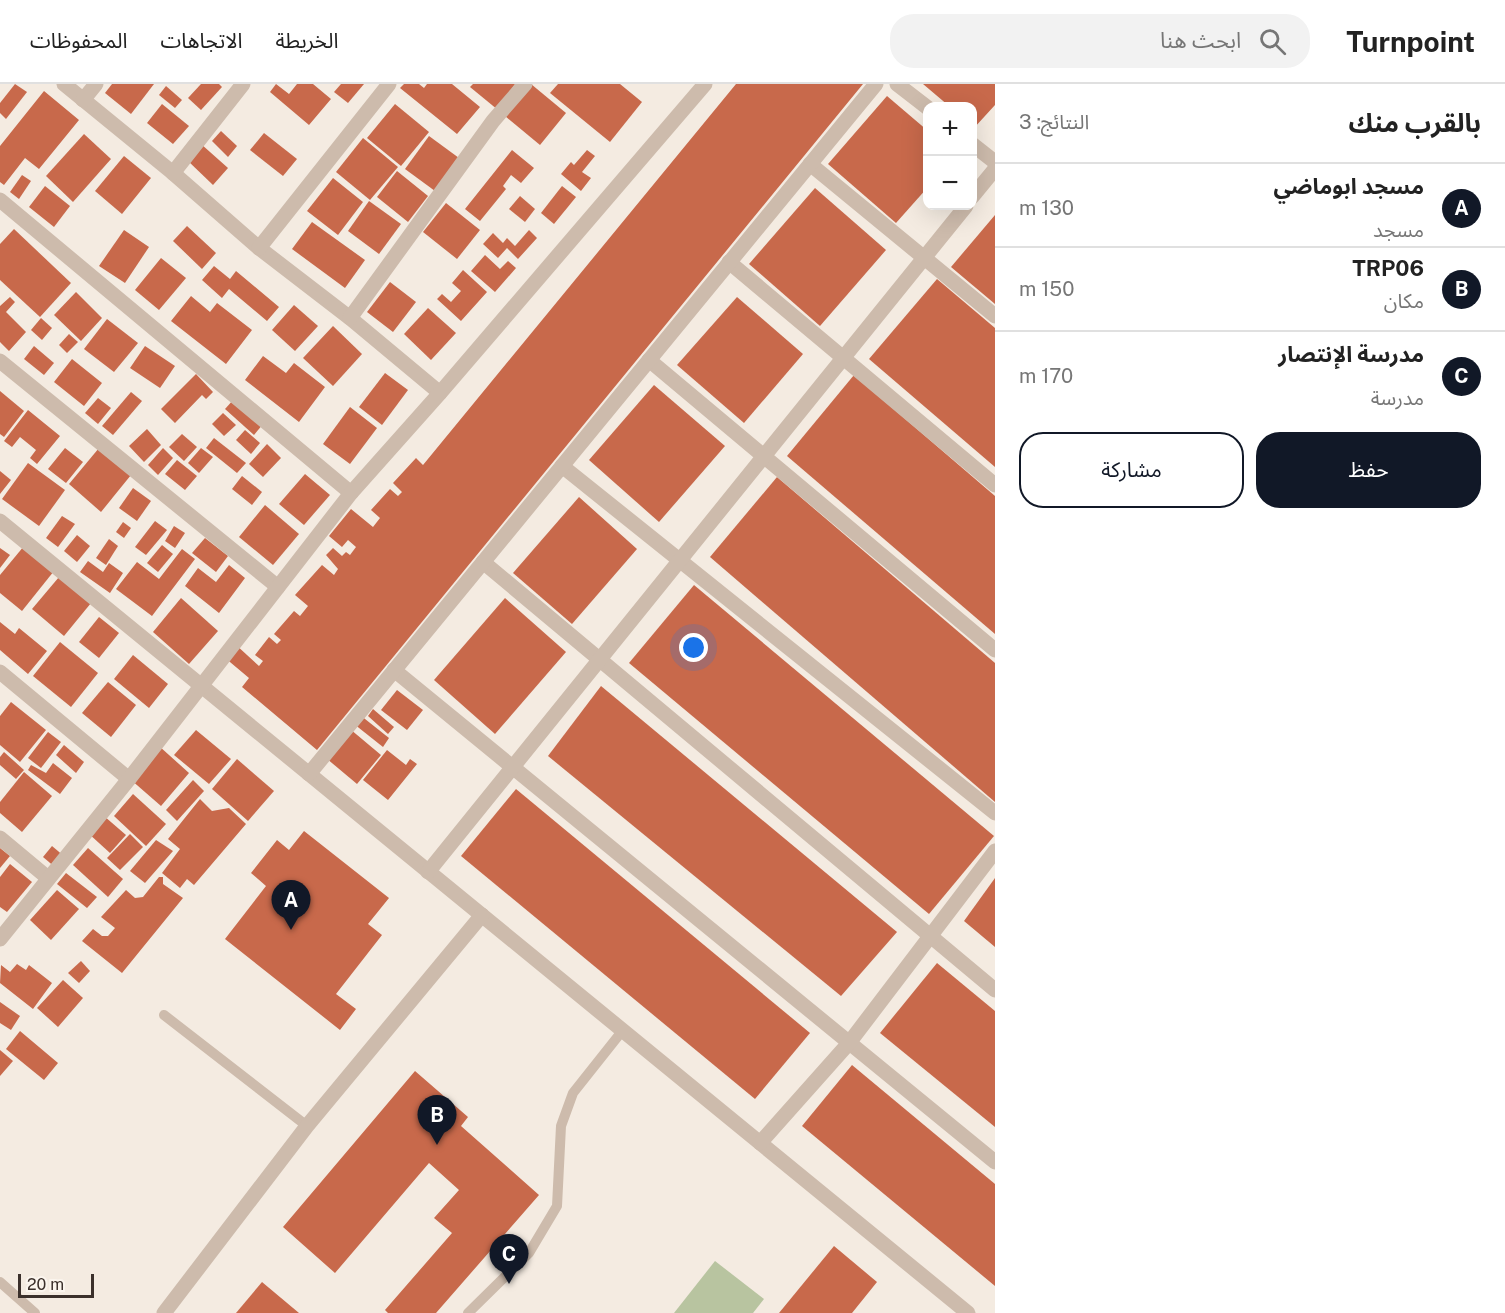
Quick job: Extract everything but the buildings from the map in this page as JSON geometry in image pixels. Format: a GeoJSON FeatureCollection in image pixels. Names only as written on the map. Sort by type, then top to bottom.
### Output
{"type":"FeatureCollection","features":[{"type":"Feature","properties":{"kind":"street"},"geometry":{"type":"LineString","coordinates":[[64,84],[173,173],[259,248],[350,318],[440,393]]}},
{"type":"Feature","properties":{"kind":"street"},"geometry":{"type":"LineString","coordinates":[[83,100],[96,84]]}},
{"type":"Feature","properties":{"kind":"street"},"geometry":{"type":"LineString","coordinates":[[173,173],[243,84]]}},
{"type":"Feature","properties":{"kind":"street"},"geometry":{"type":"LineString","coordinates":[[259,248],[389,84]]}},
{"type":"Feature","properties":{"kind":"street"},"geometry":{"type":"LineString","coordinates":[[350,318],[493,121],[525,84]]}},
{"type":"Feature","properties":{"kind":"street"},"geometry":{"type":"LineString","coordinates":[[0,939],[129,779],[351,493],[440,393],[705,84]]}},
{"type":"Feature","properties":{"kind":"street"},"geometry":{"type":"LineString","coordinates":[[309,774],[876,84]]}},
{"type":"Feature","properties":{"kind":"street"},"geometry":{"type":"LineString","coordinates":[[897,84],[923,105]]}},
{"type":"Feature","properties":{"kind":"street"},"geometry":{"type":"LineString","coordinates":[[977,148],[995,162]]}},
{"type":"Feature","properties":{"kind":"street"},"geometry":{"type":"LineString","coordinates":[[810,164],[995,316]]}},
{"type":"Feature","properties":{"kind":"street"},"geometry":{"type":"LineString","coordinates":[[977,191],[995,170]]}},
{"type":"Feature","properties":{"kind":"street"},"geometry":{"type":"LineString","coordinates":[[0,200],[351,493]]}},
{"type":"Feature","properties":{"kind":"street"},"geometry":{"type":"LineString","coordinates":[[428,872],[963,210]]}},
{"type":"Feature","properties":{"kind":"street"},"geometry":{"type":"LineString","coordinates":[[729,262],[995,485]]}},
{"type":"Feature","properties":{"kind":"street"},"geometry":{"type":"LineString","coordinates":[[648,360],[995,650]]}},
{"type":"Feature","properties":{"kind":"street"},"geometry":{"type":"LineString","coordinates":[[0,361],[278,587]]}},
{"type":"Feature","properties":{"kind":"street"},"geometry":{"type":"LineString","coordinates":[[562,466],[995,813]]}},
{"type":"Feature","properties":{"kind":"street"},"geometry":{"type":"LineString","coordinates":[[0,521],[968,1313]]}},
{"type":"Feature","properties":{"kind":"street"},"geometry":{"type":"LineString","coordinates":[[483,562],[995,990]]}},
{"type":"Feature","properties":{"kind":"street"},"geometry":{"type":"LineString","coordinates":[[394,670],[995,1162]]}},
{"type":"Feature","properties":{"kind":"street"},"geometry":{"type":"LineString","coordinates":[[0,672],[129,779]]}},
{"type":"Feature","properties":{"kind":"street"},"geometry":{"type":"LineString","coordinates":[[0,838],[48,878]]}},
{"type":"Feature","properties":{"kind":"street"},"geometry":{"type":"LineString","coordinates":[[760,1143],[849,1043],[932,937],[995,851]]}},
{"type":"Feature","properties":{"kind":"street"},"geometry":{"type":"LineString","coordinates":[[164,1313],[308,1126],[482,915]]}},
{"type":"Feature","properties":{"kind":"lane"},"geometry":{"type":"LineString","coordinates":[[164,1015],[308,1126]]}},
{"type":"Feature","properties":{"kind":"lane"},"geometry":{"type":"LineString","coordinates":[[468,1313],[529,1253],[557,1206],[561,1126],[573,1093],[623,1030]]}},
{"type":"Feature","properties":{"kind":"lane"},"geometry":{"type":"LineString","coordinates":[[0,1282],[35,1313]]}},
{"type":"Feature","properties":{"kind":"green space"},"geometry":{"type":"Polygon","coordinates":[[[715,1261],[764,1299],[753,1313],[674,1313],[715,1261]]]}},
{"type":"Feature","properties":{"kind":"place","name":"مسجد ابوماضي"},"geometry":{"type":"Point","coordinates":[291,930]}},
{"type":"Feature","properties":{"kind":"place","name":"TRP06"},"geometry":{"type":"Point","coordinates":[437,1145]}},
{"type":"Feature","properties":{"kind":"place","name":"مدرسة الإنتصار"},"geometry":{"type":"Point","coordinates":[509,1284]}}]}
